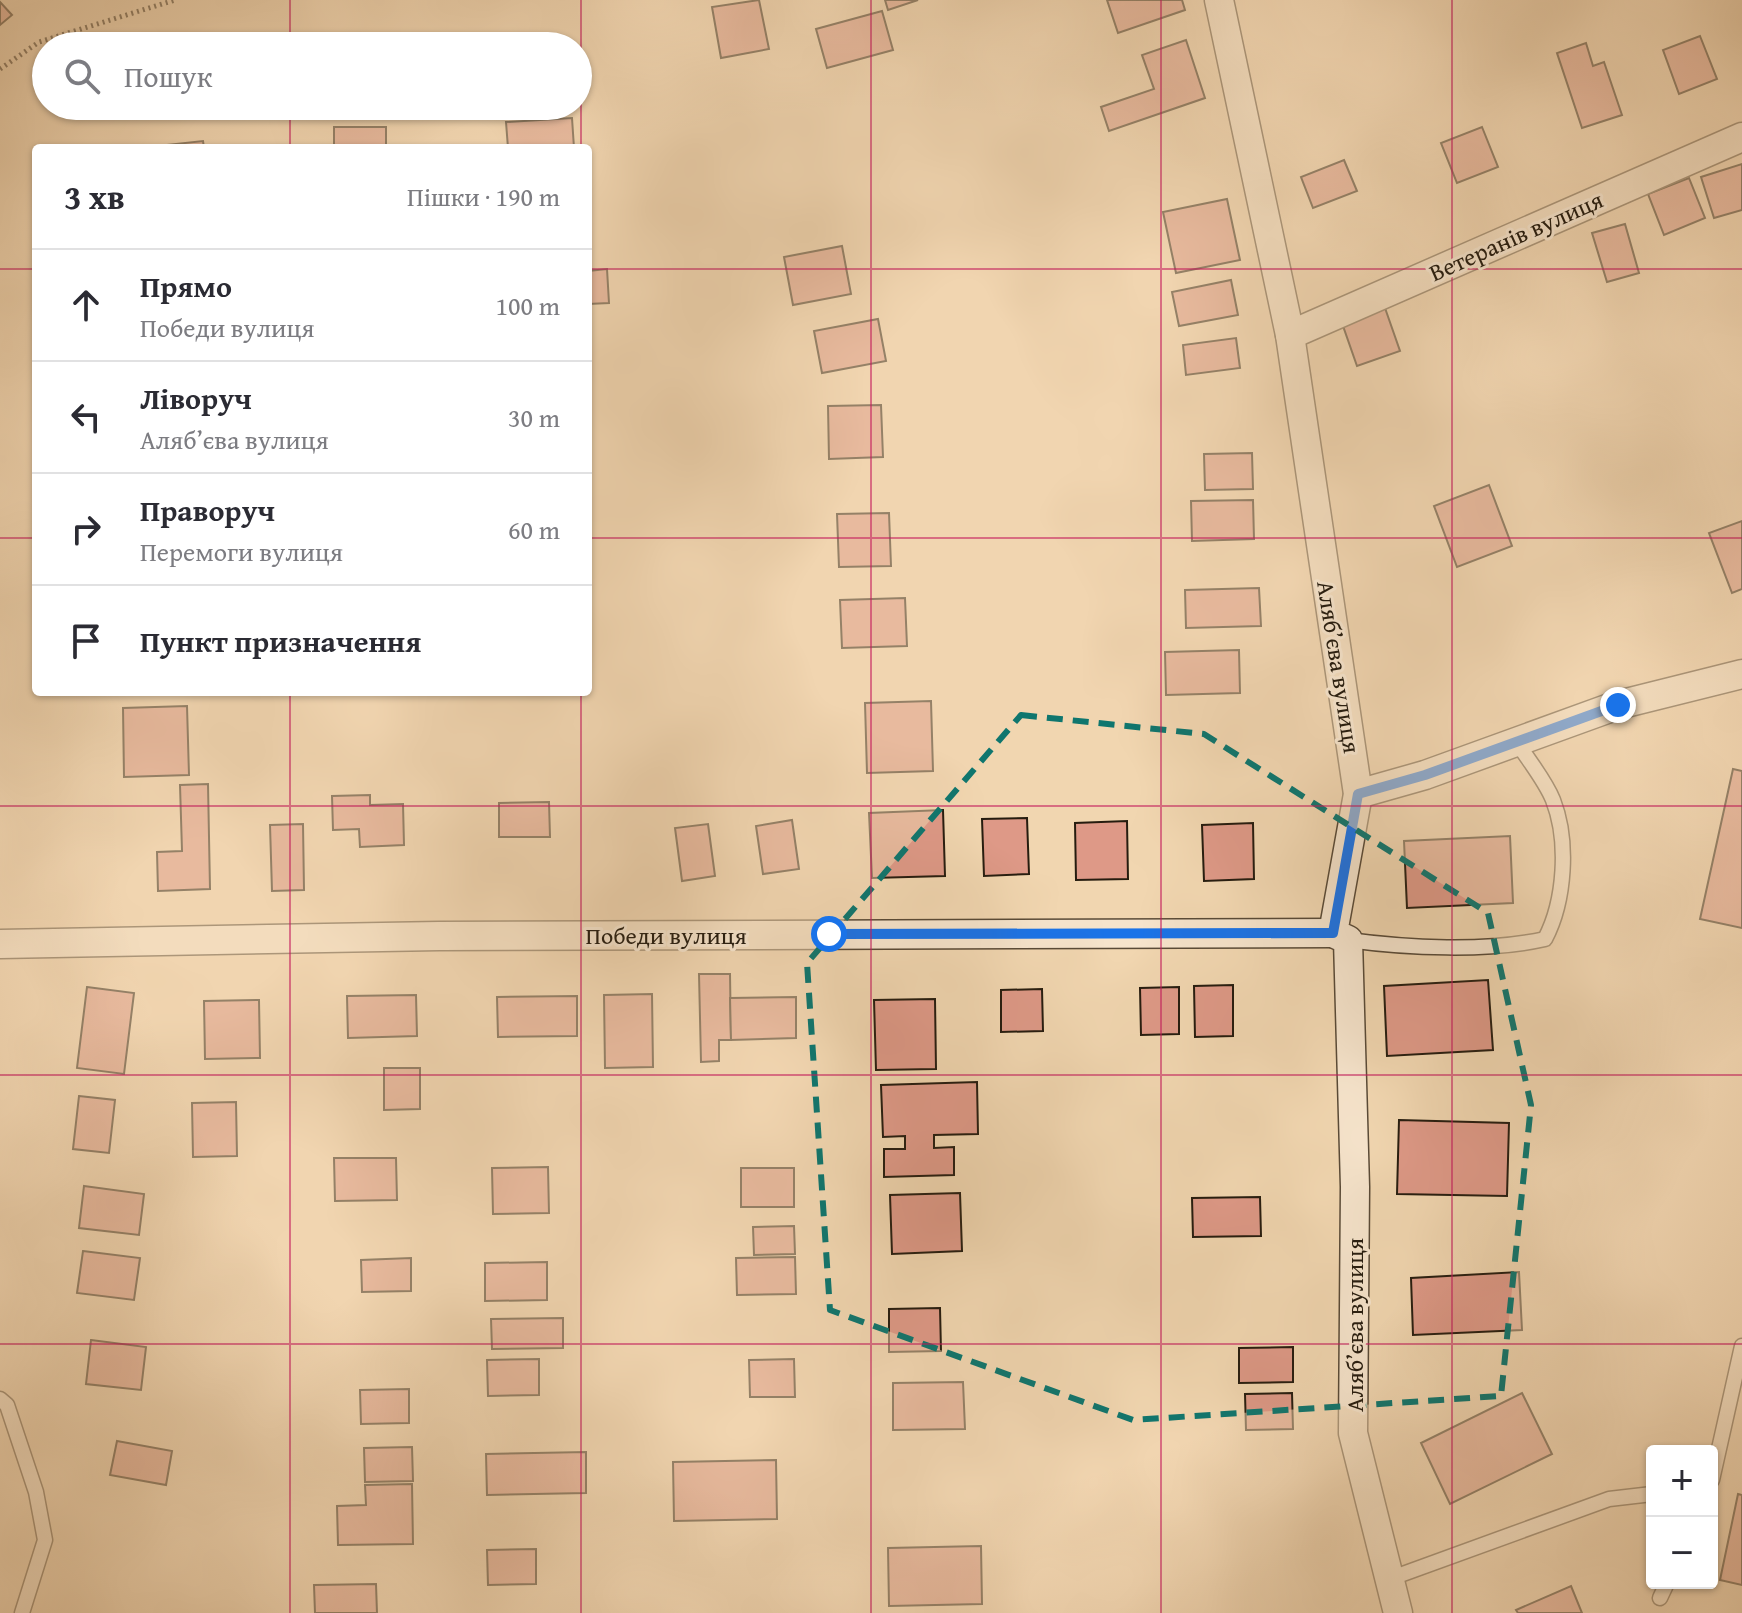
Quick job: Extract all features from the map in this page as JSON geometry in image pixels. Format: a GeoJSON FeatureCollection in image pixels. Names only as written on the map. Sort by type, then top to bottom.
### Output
{"type":"FeatureCollection","features":[{"type":"Feature","properties":{"kind":"street","name":"Аляб’єва вулиця"},"geometry":{"type":"LineString","coordinates":[[1219,0],[1290,335],[1358,794],[1340,937],[1355,1187],[1353,1433],[1398,1613]]}},
{"type":"Feature","properties":{"kind":"street","name":"Ветеранів вулиця"},"geometry":{"type":"LineString","coordinates":[[1290,335],[1742,137]]}},
{"type":"Feature","properties":{"kind":"street"},"geometry":{"type":"LineString","coordinates":[[1358,794],[1425,775],[1618,705],[1742,674]]}},
{"type":"Feature","properties":{"kind":"street","name":"Победи вулиця"},"geometry":{"type":"LineString","coordinates":[[0,944],[454,936],[1340,937]]}},
{"type":"Feature","properties":{"kind":"lane"},"geometry":{"type":"LineString","coordinates":[[1340,937],[1394,946],[1514,946],[1545,939],[1554,921],[1563,855],[1553,800],[1517,742]]}},
{"type":"Feature","properties":{"kind":"lane"},"geometry":{"type":"LineString","coordinates":[[1718,1453],[1742,1346]]}},
{"type":"Feature","properties":{"kind":"lane"},"geometry":{"type":"LineString","coordinates":[[0,1399],[7,1405],[36,1492],[45,1540],[22,1613]]}},
{"type":"Feature","properties":{"kind":"lane"},"geometry":{"type":"LineString","coordinates":[[1389,1579],[1609,1499],[1646,1495]]}},
{"type":"Feature","properties":{"kind":"lane"},"geometry":{"type":"LineString","coordinates":[[1660,1598],[1664,1589]]}},
{"type":"Feature","properties":{"kind":"path"},"geometry":{"type":"LineString","coordinates":[[71,32],[175,0]]}},
{"type":"Feature","properties":{"kind":"path"},"geometry":{"type":"LineString","coordinates":[[0,69],[32,47]]}},
{"type":"Feature","properties":{"kind":"highlighted area"},"geometry":{"type":"Polygon","coordinates":[[[1021,715],[1204,734],[1488,913],[1531,1105],[1501,1396],[1133,1420],[830,1310],[807,963],[1021,715]]]}},
{"type":"Feature","properties":{"kind":"building"},"geometry":{"type":"Polygon","coordinates":[[[759,0],[769,49],[721,58],[712,7],[759,0]]]}},
{"type":"Feature","properties":{"kind":"building"},"geometry":{"type":"Polygon","coordinates":[[[885,0],[918,0],[888,10],[885,0]]]}},
{"type":"Feature","properties":{"kind":"building"},"geometry":{"type":"Polygon","coordinates":[[[1107,0],[1182,0],[1185,10],[1118,33],[1107,0]]]}},
{"type":"Feature","properties":{"kind":"building"},"geometry":{"type":"Polygon","coordinates":[[[0,2],[12,15],[0,25],[0,2]]]}},
{"type":"Feature","properties":{"kind":"building"},"geometry":{"type":"Polygon","coordinates":[[[882,11],[893,50],[827,68],[816,29],[882,11]]]}},
{"type":"Feature","properties":{"kind":"building"},"geometry":{"type":"Polygon","coordinates":[[[1700,36],[1717,79],[1679,94],[1663,50],[1700,36]]]}},
{"type":"Feature","properties":{"kind":"building"},"geometry":{"type":"Polygon","coordinates":[[[1186,40],[1205,98],[1109,131],[1101,107],[1154,89],[1142,55],[1186,40]]]}},
{"type":"Feature","properties":{"kind":"building"},"geometry":{"type":"Polygon","coordinates":[[[1586,43],[1593,66],[1604,62],[1622,115],[1582,128],[1557,53],[1586,43]]]}},
{"type":"Feature","properties":{"kind":"building"},"geometry":{"type":"Polygon","coordinates":[[[572,120],[574,144],[508,144],[506,122],[572,120]]]}},
{"type":"Feature","properties":{"kind":"building"},"geometry":{"type":"Polygon","coordinates":[[[334,127],[386,127],[386,144],[334,144],[334,127]]]}},
{"type":"Feature","properties":{"kind":"building"},"geometry":{"type":"Polygon","coordinates":[[[1482,127],[1498,167],[1457,183],[1441,143],[1482,127]]]}},
{"type":"Feature","properties":{"kind":"building"},"geometry":{"type":"Polygon","coordinates":[[[203,141],[203,144],[176,144],[203,141]]]}},
{"type":"Feature","properties":{"kind":"building"},"geometry":{"type":"Polygon","coordinates":[[[1344,160],[1357,191],[1313,208],[1301,177],[1344,160]]]}},
{"type":"Feature","properties":{"kind":"building"},"geometry":{"type":"Polygon","coordinates":[[[1742,164],[1742,210],[1714,218],[1701,177],[1742,164]]]}},
{"type":"Feature","properties":{"kind":"building"},"geometry":{"type":"Polygon","coordinates":[[[1689,178],[1705,218],[1664,235],[1648,194],[1689,178]]]}},
{"type":"Feature","properties":{"kind":"building"},"geometry":{"type":"Polygon","coordinates":[[[1227,199],[1240,260],[1176,273],[1163,212],[1227,199]]]}},
{"type":"Feature","properties":{"kind":"building"},"geometry":{"type":"Polygon","coordinates":[[[1625,224],[1639,273],[1607,282],[1592,233],[1625,224]]]}},
{"type":"Feature","properties":{"kind":"building"},"geometry":{"type":"Polygon","coordinates":[[[842,246],[851,294],[793,305],[784,257],[842,246]]]}},
{"type":"Feature","properties":{"kind":"building"},"geometry":{"type":"Polygon","coordinates":[[[607,269],[609,303],[592,304],[592,271],[607,269]]]}},
{"type":"Feature","properties":{"kind":"building"},"geometry":{"type":"Polygon","coordinates":[[[1231,280],[1238,315],[1179,326],[1172,292],[1231,280]]]}},
{"type":"Feature","properties":{"kind":"building"},"geometry":{"type":"Polygon","coordinates":[[[1385,308],[1400,351],[1357,366],[1342,323],[1385,308]]]}},
{"type":"Feature","properties":{"kind":"building"},"geometry":{"type":"Polygon","coordinates":[[[878,319],[886,361],[822,373],[814,331],[878,319]]]}},
{"type":"Feature","properties":{"kind":"building"},"geometry":{"type":"Polygon","coordinates":[[[1236,338],[1240,368],[1186,375],[1183,345],[1236,338]]]}},
{"type":"Feature","properties":{"kind":"building"},"geometry":{"type":"Polygon","coordinates":[[[881,405],[883,457],[829,459],[828,406],[881,405]]]}},
{"type":"Feature","properties":{"kind":"building"},"geometry":{"type":"Polygon","coordinates":[[[1252,453],[1253,489],[1205,490],[1204,454],[1252,453]]]}},
{"type":"Feature","properties":{"kind":"building"},"geometry":{"type":"Polygon","coordinates":[[[1489,485],[1512,546],[1457,567],[1434,506],[1489,485]]]}},
{"type":"Feature","properties":{"kind":"building"},"geometry":{"type":"Polygon","coordinates":[[[1253,500],[1254,539],[1192,541],[1191,501],[1253,500]]]}},
{"type":"Feature","properties":{"kind":"building"},"geometry":{"type":"Polygon","coordinates":[[[889,513],[891,566],[839,567],[837,514],[889,513]]]}},
{"type":"Feature","properties":{"kind":"building"},"geometry":{"type":"Polygon","coordinates":[[[1742,521],[1742,589],[1732,593],[1709,533],[1742,521]]]}},
{"type":"Feature","properties":{"kind":"building"},"geometry":{"type":"Polygon","coordinates":[[[1259,588],[1261,626],[1186,628],[1185,590],[1259,588]]]}},
{"type":"Feature","properties":{"kind":"building"},"geometry":{"type":"Polygon","coordinates":[[[905,598],[907,646],[842,648],[840,600],[905,598]]]}},
{"type":"Feature","properties":{"kind":"building"},"geometry":{"type":"Polygon","coordinates":[[[1239,650],[1240,693],[1166,695],[1165,652],[1239,650]]]}},
{"type":"Feature","properties":{"kind":"building"},"geometry":{"type":"Polygon","coordinates":[[[931,701],[933,771],[867,773],[865,703],[931,701]]]}},
{"type":"Feature","properties":{"kind":"building"},"geometry":{"type":"Polygon","coordinates":[[[187,706],[189,775],[124,777],[123,708],[187,706]]]}},
{"type":"Feature","properties":{"kind":"building"},"geometry":{"type":"Polygon","coordinates":[[[1733,769],[1742,771],[1742,928],[1700,919],[1733,769]]]}},
{"type":"Feature","properties":{"kind":"building"},"geometry":{"type":"Polygon","coordinates":[[[208,784],[210,889],[158,891],[157,852],[182,851],[180,785],[208,784]]]}},
{"type":"Feature","properties":{"kind":"building"},"geometry":{"type":"Polygon","coordinates":[[[370,795],[370,805],[403,804],[404,845],[360,847],[359,829],[333,830],[332,796],[370,795]]]}},
{"type":"Feature","properties":{"kind":"building"},"geometry":{"type":"Polygon","coordinates":[[[549,802],[550,837],[499,837],[499,803],[549,802]]]}},
{"type":"Feature","properties":{"kind":"building"},"geometry":{"type":"Polygon","coordinates":[[[943,810],[945,876],[872,878],[869,813],[943,810]]]}},
{"type":"Feature","properties":{"kind":"building"},"geometry":{"type":"Polygon","coordinates":[[[1027,818],[1029,874],[984,876],[982,819],[1027,818]]]}},
{"type":"Feature","properties":{"kind":"building"},"geometry":{"type":"Polygon","coordinates":[[[792,820],[799,869],[763,874],[756,826],[792,820]]]}},
{"type":"Feature","properties":{"kind":"building"},"geometry":{"type":"Polygon","coordinates":[[[1127,821],[1128,879],[1076,880],[1075,823],[1127,821]]]}},
{"type":"Feature","properties":{"kind":"building"},"geometry":{"type":"Polygon","coordinates":[[[1253,823],[1254,879],[1204,881],[1202,825],[1253,823]]]}},
{"type":"Feature","properties":{"kind":"building"},"geometry":{"type":"Polygon","coordinates":[[[303,824],[304,890],[272,891],[270,825],[303,824]]]}},
{"type":"Feature","properties":{"kind":"building"},"geometry":{"type":"Polygon","coordinates":[[[708,824],[715,876],[682,881],[675,828],[708,824]]]}},
{"type":"Feature","properties":{"kind":"building"},"geometry":{"type":"Polygon","coordinates":[[[1510,836],[1513,903],[1407,908],[1404,841],[1510,836]]]}},
{"type":"Feature","properties":{"kind":"building"},"geometry":{"type":"Polygon","coordinates":[[[699,974],[730,974],[731,1040],[719,1040],[719,1061],[701,1062],[699,974]]]}},
{"type":"Feature","properties":{"kind":"building"},"geometry":{"type":"Polygon","coordinates":[[[1488,980],[1493,1050],[1387,1056],[1384,986],[1488,980]]]}},
{"type":"Feature","properties":{"kind":"building"},"geometry":{"type":"Polygon","coordinates":[[[1233,985],[1233,1036],[1195,1037],[1194,986],[1233,985]]]}},
{"type":"Feature","properties":{"kind":"building"},"geometry":{"type":"Polygon","coordinates":[[[87,987],[134,993],[124,1074],[77,1068],[87,987]]]}},
{"type":"Feature","properties":{"kind":"building"},"geometry":{"type":"Polygon","coordinates":[[[1179,987],[1179,1034],[1141,1035],[1140,988],[1179,987]]]}},
{"type":"Feature","properties":{"kind":"building"},"geometry":{"type":"Polygon","coordinates":[[[1042,989],[1043,1031],[1001,1032],[1001,990],[1042,989]]]}},
{"type":"Feature","properties":{"kind":"building"},"geometry":{"type":"Polygon","coordinates":[[[652,994],[653,1067],[605,1068],[604,995],[652,994]]]}},
{"type":"Feature","properties":{"kind":"building"},"geometry":{"type":"Polygon","coordinates":[[[416,995],[417,1036],[348,1038],[347,996],[416,995]]]}},
{"type":"Feature","properties":{"kind":"building"},"geometry":{"type":"Polygon","coordinates":[[[577,996],[577,1036],[498,1037],[497,997],[577,996]]]}},
{"type":"Feature","properties":{"kind":"building"},"geometry":{"type":"Polygon","coordinates":[[[796,997],[796,1038],[731,1040],[730,998],[796,997]]]}},
{"type":"Feature","properties":{"kind":"building"},"geometry":{"type":"Polygon","coordinates":[[[935,999],[936,1069],[876,1070],[874,1000],[935,999]]]}},
{"type":"Feature","properties":{"kind":"building"},"geometry":{"type":"Polygon","coordinates":[[[259,1000],[260,1058],[205,1059],[204,1001],[259,1000]]]}},
{"type":"Feature","properties":{"kind":"building"},"geometry":{"type":"Polygon","coordinates":[[[384,1068],[420,1068],[420,1109],[384,1110],[384,1068]]]}},
{"type":"Feature","properties":{"kind":"building"},"geometry":{"type":"Polygon","coordinates":[[[977,1082],[978,1134],[934,1135],[934,1148],[954,1147],[954,1175],[884,1177],[884,1149],[905,1149],[905,1136],[883,1137],[881,1085],[977,1082]]]}},
{"type":"Feature","properties":{"kind":"building"},"geometry":{"type":"Polygon","coordinates":[[[79,1096],[115,1100],[109,1153],[73,1149],[79,1096]]]}},
{"type":"Feature","properties":{"kind":"building"},"geometry":{"type":"Polygon","coordinates":[[[236,1102],[237,1156],[193,1157],[192,1103],[236,1102]]]}},
{"type":"Feature","properties":{"kind":"building"},"geometry":{"type":"Polygon","coordinates":[[[1399,1120],[1509,1123],[1507,1196],[1397,1194],[1399,1120]]]}},
{"type":"Feature","properties":{"kind":"building"},"geometry":{"type":"Polygon","coordinates":[[[334,1158],[396,1158],[397,1200],[335,1201],[334,1158]]]}},
{"type":"Feature","properties":{"kind":"building"},"geometry":{"type":"Polygon","coordinates":[[[548,1167],[549,1213],[493,1214],[492,1168],[548,1167]]]}},
{"type":"Feature","properties":{"kind":"building"},"geometry":{"type":"Polygon","coordinates":[[[741,1168],[794,1168],[794,1207],[741,1207],[741,1168]]]}},
{"type":"Feature","properties":{"kind":"building"},"geometry":{"type":"Polygon","coordinates":[[[84,1186],[144,1194],[139,1235],[79,1228],[84,1186]]]}},
{"type":"Feature","properties":{"kind":"building"},"geometry":{"type":"Polygon","coordinates":[[[960,1193],[962,1251],[892,1254],[890,1195],[960,1193]]]}},
{"type":"Feature","properties":{"kind":"building"},"geometry":{"type":"Polygon","coordinates":[[[1260,1197],[1261,1236],[1193,1237],[1192,1198],[1260,1197]]]}},
{"type":"Feature","properties":{"kind":"building"},"geometry":{"type":"Polygon","coordinates":[[[794,1226],[795,1254],[754,1255],[753,1227],[794,1226]]]}},
{"type":"Feature","properties":{"kind":"building"},"geometry":{"type":"Polygon","coordinates":[[[83,1251],[140,1258],[134,1300],[77,1293],[83,1251]]]}},
{"type":"Feature","properties":{"kind":"building"},"geometry":{"type":"Polygon","coordinates":[[[795,1257],[796,1294],[737,1295],[736,1258],[795,1257]]]}},
{"type":"Feature","properties":{"kind":"building"},"geometry":{"type":"Polygon","coordinates":[[[411,1258],[411,1291],[362,1292],[361,1260],[411,1258]]]}},
{"type":"Feature","properties":{"kind":"building"},"geometry":{"type":"Polygon","coordinates":[[[547,1262],[547,1300],[485,1301],[485,1263],[547,1262]]]}},
{"type":"Feature","properties":{"kind":"building"},"geometry":{"type":"Polygon","coordinates":[[[1519,1272],[1522,1330],[1413,1335],[1411,1278],[1519,1272]]]}},
{"type":"Feature","properties":{"kind":"building"},"geometry":{"type":"Polygon","coordinates":[[[940,1308],[941,1351],[889,1352],[889,1309],[940,1308]]]}},
{"type":"Feature","properties":{"kind":"building"},"geometry":{"type":"Polygon","coordinates":[[[563,1318],[563,1348],[492,1349],[491,1319],[563,1318]]]}},
{"type":"Feature","properties":{"kind":"building"},"geometry":{"type":"Polygon","coordinates":[[[91,1340],[146,1347],[141,1390],[86,1384],[91,1340]]]}},
{"type":"Feature","properties":{"kind":"building"},"geometry":{"type":"Polygon","coordinates":[[[1293,1347],[1293,1382],[1239,1383],[1239,1348],[1293,1347]]]}},
{"type":"Feature","properties":{"kind":"building"},"geometry":{"type":"Polygon","coordinates":[[[539,1359],[539,1395],[488,1396],[487,1360],[539,1359]]]}},
{"type":"Feature","properties":{"kind":"building"},"geometry":{"type":"Polygon","coordinates":[[[794,1359],[795,1397],[750,1397],[749,1360],[794,1359]]]}},
{"type":"Feature","properties":{"kind":"building"},"geometry":{"type":"Polygon","coordinates":[[[963,1382],[965,1429],[893,1430],[893,1383],[963,1382]]]}},
{"type":"Feature","properties":{"kind":"building"},"geometry":{"type":"Polygon","coordinates":[[[409,1389],[409,1423],[361,1424],[360,1390],[409,1389]]]}},
{"type":"Feature","properties":{"kind":"building"},"geometry":{"type":"Polygon","coordinates":[[[1292,1393],[1293,1429],[1246,1430],[1245,1394],[1292,1393]]]}},
{"type":"Feature","properties":{"kind":"building"},"geometry":{"type":"Polygon","coordinates":[[[1522,1393],[1552,1454],[1450,1504],[1421,1443],[1522,1393]]]}},
{"type":"Feature","properties":{"kind":"building"},"geometry":{"type":"Polygon","coordinates":[[[117,1441],[172,1451],[166,1485],[110,1475],[117,1441]]]}},
{"type":"Feature","properties":{"kind":"building"},"geometry":{"type":"Polygon","coordinates":[[[412,1447],[413,1481],[365,1482],[364,1448],[412,1447]]]}},
{"type":"Feature","properties":{"kind":"building"},"geometry":{"type":"Polygon","coordinates":[[[586,1452],[586,1493],[487,1495],[486,1454],[586,1452]]]}},
{"type":"Feature","properties":{"kind":"building"},"geometry":{"type":"Polygon","coordinates":[[[776,1460],[777,1519],[674,1521],[673,1462],[776,1460]]]}},
{"type":"Feature","properties":{"kind":"building"},"geometry":{"type":"Polygon","coordinates":[[[412,1484],[413,1544],[338,1545],[337,1506],[366,1505],[365,1485],[412,1484]]]}},
{"type":"Feature","properties":{"kind":"building"},"geometry":{"type":"Polygon","coordinates":[[[1738,1494],[1742,1495],[1742,1585],[1720,1580],[1738,1494]]]}},
{"type":"Feature","properties":{"kind":"building"},"geometry":{"type":"Polygon","coordinates":[[[981,1546],[982,1604],[889,1606],[888,1548],[981,1546]]]}},
{"type":"Feature","properties":{"kind":"building"},"geometry":{"type":"Polygon","coordinates":[[[536,1549],[536,1584],[488,1585],[487,1550],[536,1549]]]}},
{"type":"Feature","properties":{"kind":"building"},"geometry":{"type":"Polygon","coordinates":[[[376,1584],[377,1613],[315,1613],[314,1585],[376,1584]]]}},
{"type":"Feature","properties":{"kind":"building"},"geometry":{"type":"Polygon","coordinates":[[[1571,1586],[1582,1613],[1518,1613],[1516,1610],[1571,1586]]]}},
{"type":"Feature","properties":{"kind":"route"},"geometry":{"type":"LineString","coordinates":[[829,934],[1333,933],[1358,794],[1425,775],[1618,705]]}}]}
